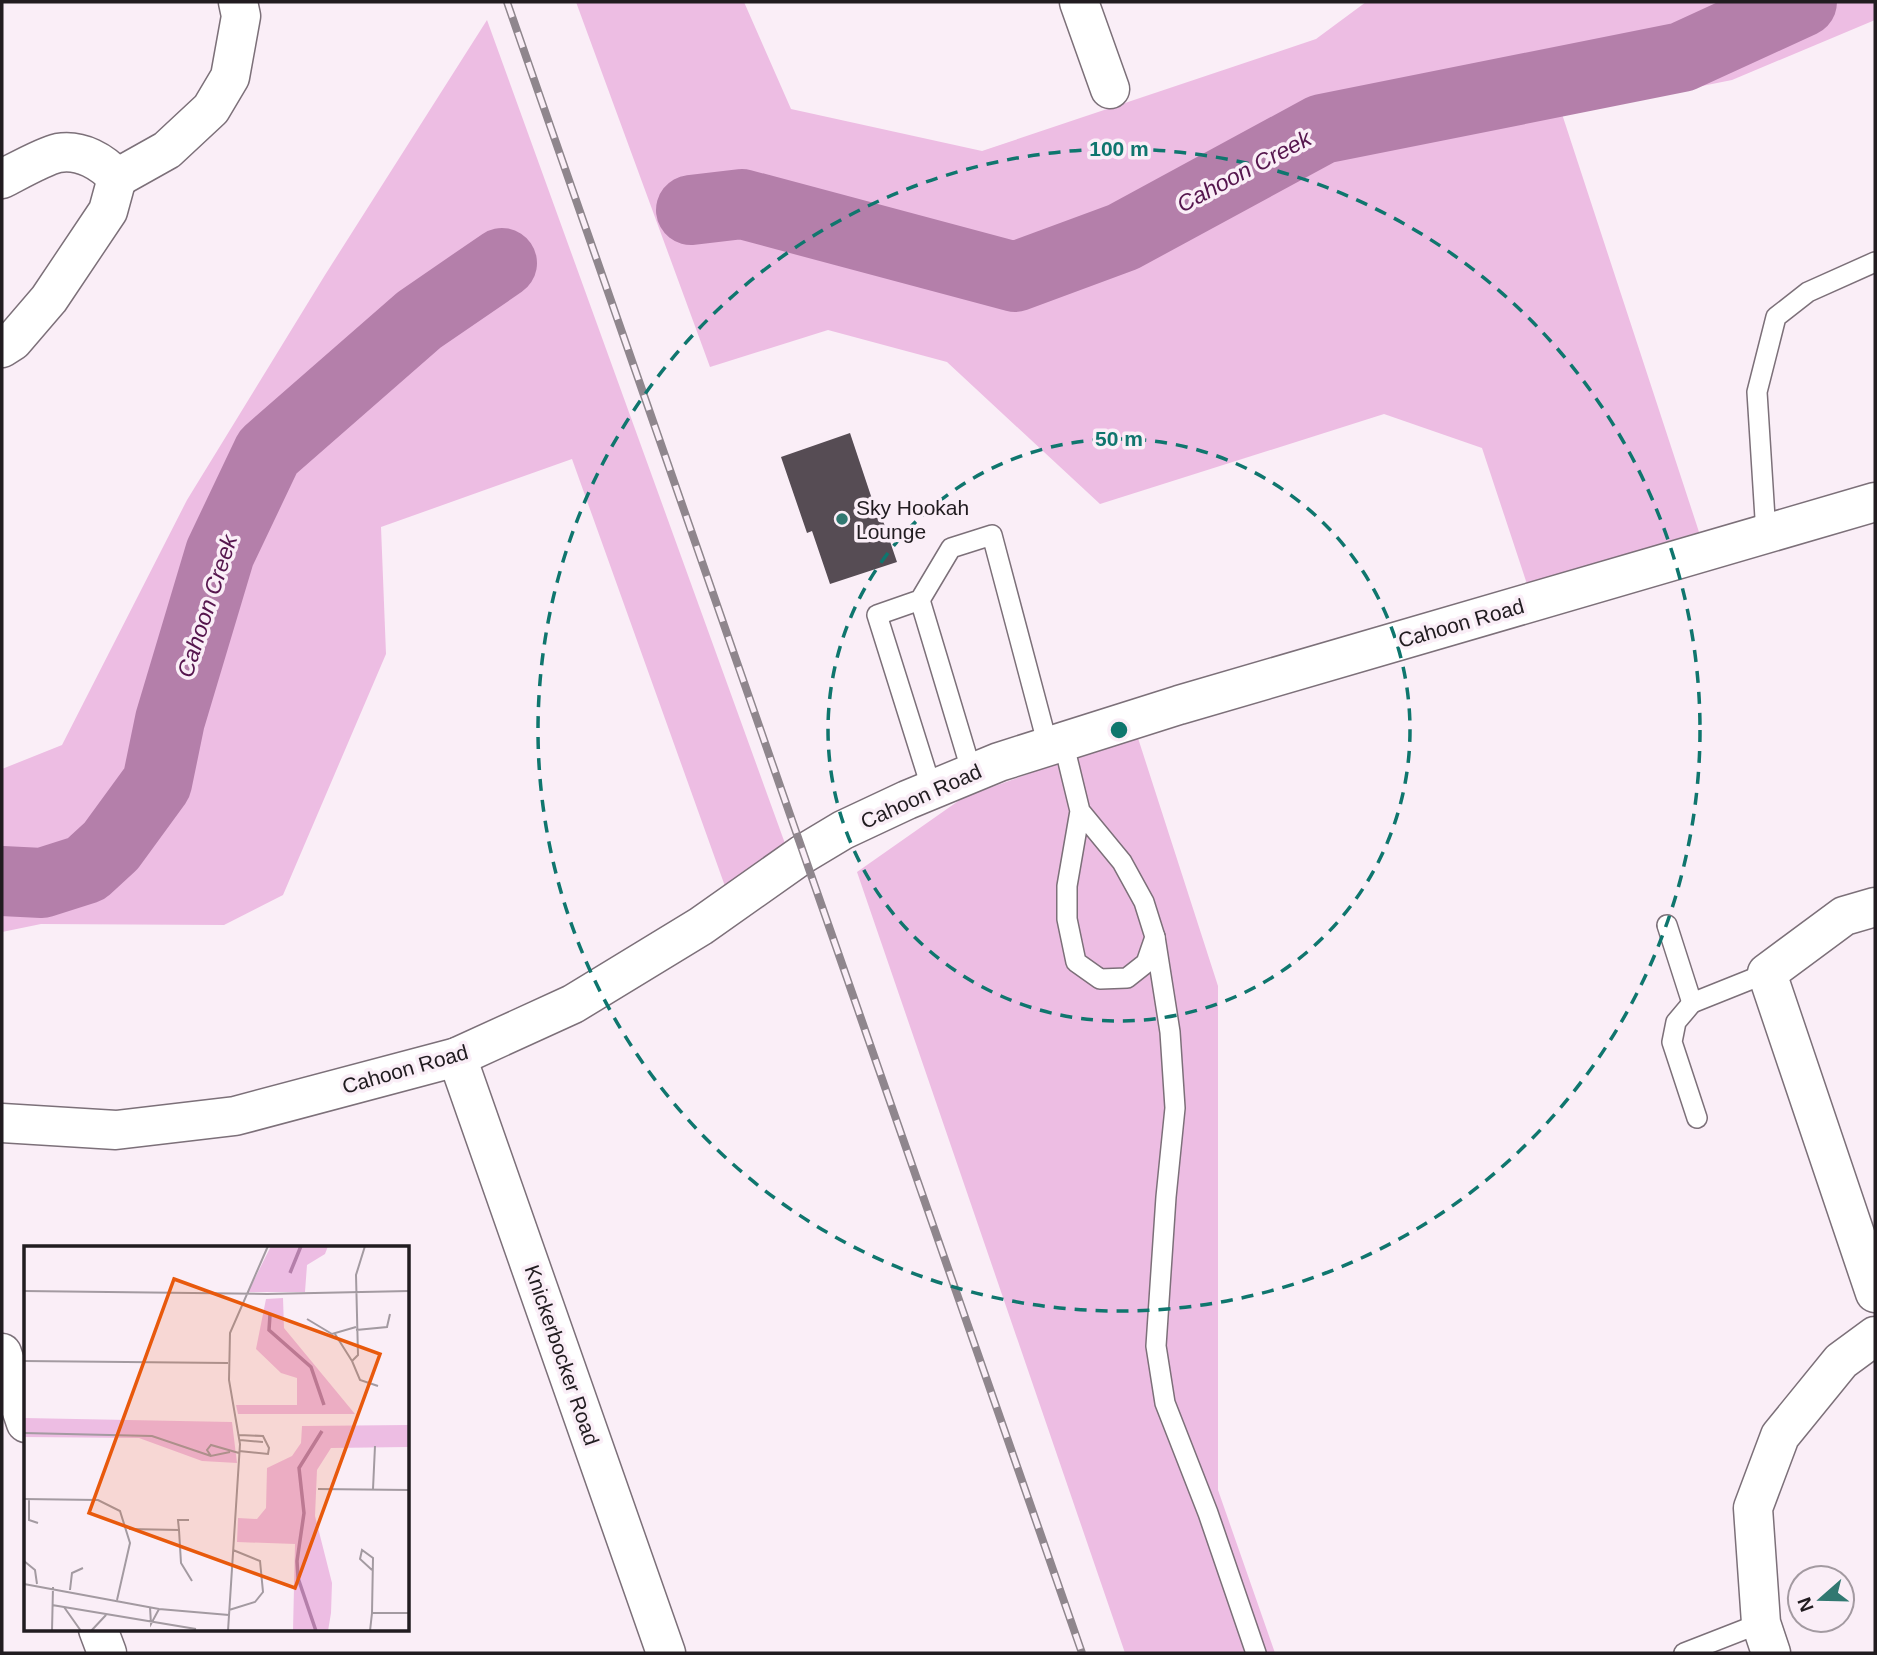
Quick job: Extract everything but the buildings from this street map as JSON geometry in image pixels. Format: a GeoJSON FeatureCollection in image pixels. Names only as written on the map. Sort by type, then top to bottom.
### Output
{"type":"FeatureCollection","features":[{"type":"Feature","properties":{"kind":"street"},"geometry":{"type":"LineString","coordinates":[[2,348],[12,341],[57,288],[108,211],[117,178],[167,150],[211,109],[230,77],[241,16],[238,2]]}},
{"type":"Feature","properties":{"kind":"street"},"geometry":{"type":"LineString","coordinates":[[1079,2],[1110,89]]}},
{"type":"Feature","properties":{"kind":"street"},"geometry":{"type":"LineString","coordinates":[[2,179],[58,153],[86,156],[106,165],[117,178]]}},
{"type":"Feature","properties":{"kind":"street","name":"Cahoon Road"},"geometry":{"type":"LineString","coordinates":[[2,1123],[116,1130],[235,1116],[457,1057],[573,1004],[701,926],[803,854],[843,831],[972,773],[1178,705],[1875,502]]}},
{"type":"Feature","properties":{"kind":"street"},"geometry":{"type":"LineString","coordinates":[[1875,906],[1844,916],[1767,973],[1875,1293]]}},
{"type":"Feature","properties":{"kind":"street","name":"Knickerbocker Road"},"geometry":{"type":"LineString","coordinates":[[457,1057],[666,1653]]}},
{"type":"Feature","properties":{"kind":"street"},"geometry":{"type":"LineString","coordinates":[[1766,1638],[1753,1508],[1780,1436],[1842,1361],[1875,1336]]}},
{"type":"Feature","properties":{"kind":"street"},"geometry":{"type":"LineString","coordinates":[[2,1353],[24,1417]]}},
{"type":"Feature","properties":{"kind":"street"},"geometry":{"type":"LineString","coordinates":[[98,1630],[107,1653]]}},
{"type":"Feature","properties":{"kind":"lane"},"geometry":{"type":"LineString","coordinates":[[1766,534],[1757,392],[1776,317],[1808,292],[1875,262]]}},
{"type":"Feature","properties":{"kind":"lane"},"geometry":{"type":"LineString","coordinates":[[932,790],[877,615],[920,600],[951,548],[992,535],[1056,744],[1080,811],[1122,862],[1144,902],[1154,937],[1170,1032],[1175,1108],[1156,1346],[1165,1403],[1208,1513],[1256,1653]]}},
{"type":"Feature","properties":{"kind":"lane"},"geometry":{"type":"LineString","coordinates":[[920,600],[972,773]]}},
{"type":"Feature","properties":{"kind":"lane"},"geometry":{"type":"LineString","coordinates":[[1080,811],[1067,886],[1067,919],[1076,962],[1100,979],[1127,978],[1146,962],[1154,937]]}},
{"type":"Feature","properties":{"kind":"lane"},"geometry":{"type":"LineString","coordinates":[[1667,925],[1692,1003]]}},
{"type":"Feature","properties":{"kind":"lane"},"geometry":{"type":"LineString","coordinates":[[1696,1118],[1672,1042],[1676,1022],[1692,1003],[1767,973]]}},
{"type":"Feature","properties":{"kind":"lane"},"geometry":{"type":"LineString","coordinates":[[1684,1653],[1766,1638]]}},
{"type":"Feature","properties":{"kind":"shaded area"},"geometry":{"type":"Polygon","coordinates":[[[576,2],[744,2],[791,109],[982,151],[1316,39],[1366,2],[1875,2],[1875,20],[1732,80],[1562,114],[1699,532],[1527,584],[1482,448],[1384,414],[1100,504],[947,362],[828,330],[710,367],[576,2]]]}},
{"type":"Feature","properties":{"kind":"shaded area"},"geometry":{"type":"Polygon","coordinates":[[[487,20],[787,849],[726,889],[572,459],[381,527],[386,654],[283,895],[224,925],[41,924],[2,932],[2,769],[62,745],[187,500],[325,275],[487,20]]]}},
{"type":"Feature","properties":{"kind":"shaded area"},"geometry":{"type":"Polygon","coordinates":[[[1137,735],[1218,986],[1218,1490],[1275,1653],[1125,1653],[857,872],[964,797],[1137,735]]]}},
{"type":"Feature","properties":{"kind":"waterway","name":"Cahoon Creek"},"geometry":{"type":"LineString","coordinates":[[691,210],[742,204],[1015,277],[1123,237],[1322,129],[1682,57],[1802,2]]}},
{"type":"Feature","properties":{"kind":"waterway","name":"Cahoon Creek"},"geometry":{"type":"LineString","coordinates":[[2,881],[42,883],[86,869],[111,846],[157,783],[170,720],[220,553],[268,452],[419,320],[502,263]]}},
{"type":"Feature","properties":{"kind":"railway"},"geometry":{"type":"LineString","coordinates":[[507,2],[1082,1653]]}},
{"type":"Feature","properties":{"kind":"place","name":"Sky Hookah Lounge"},"geometry":{"type":"Point","coordinates":[842,519]}}]}
